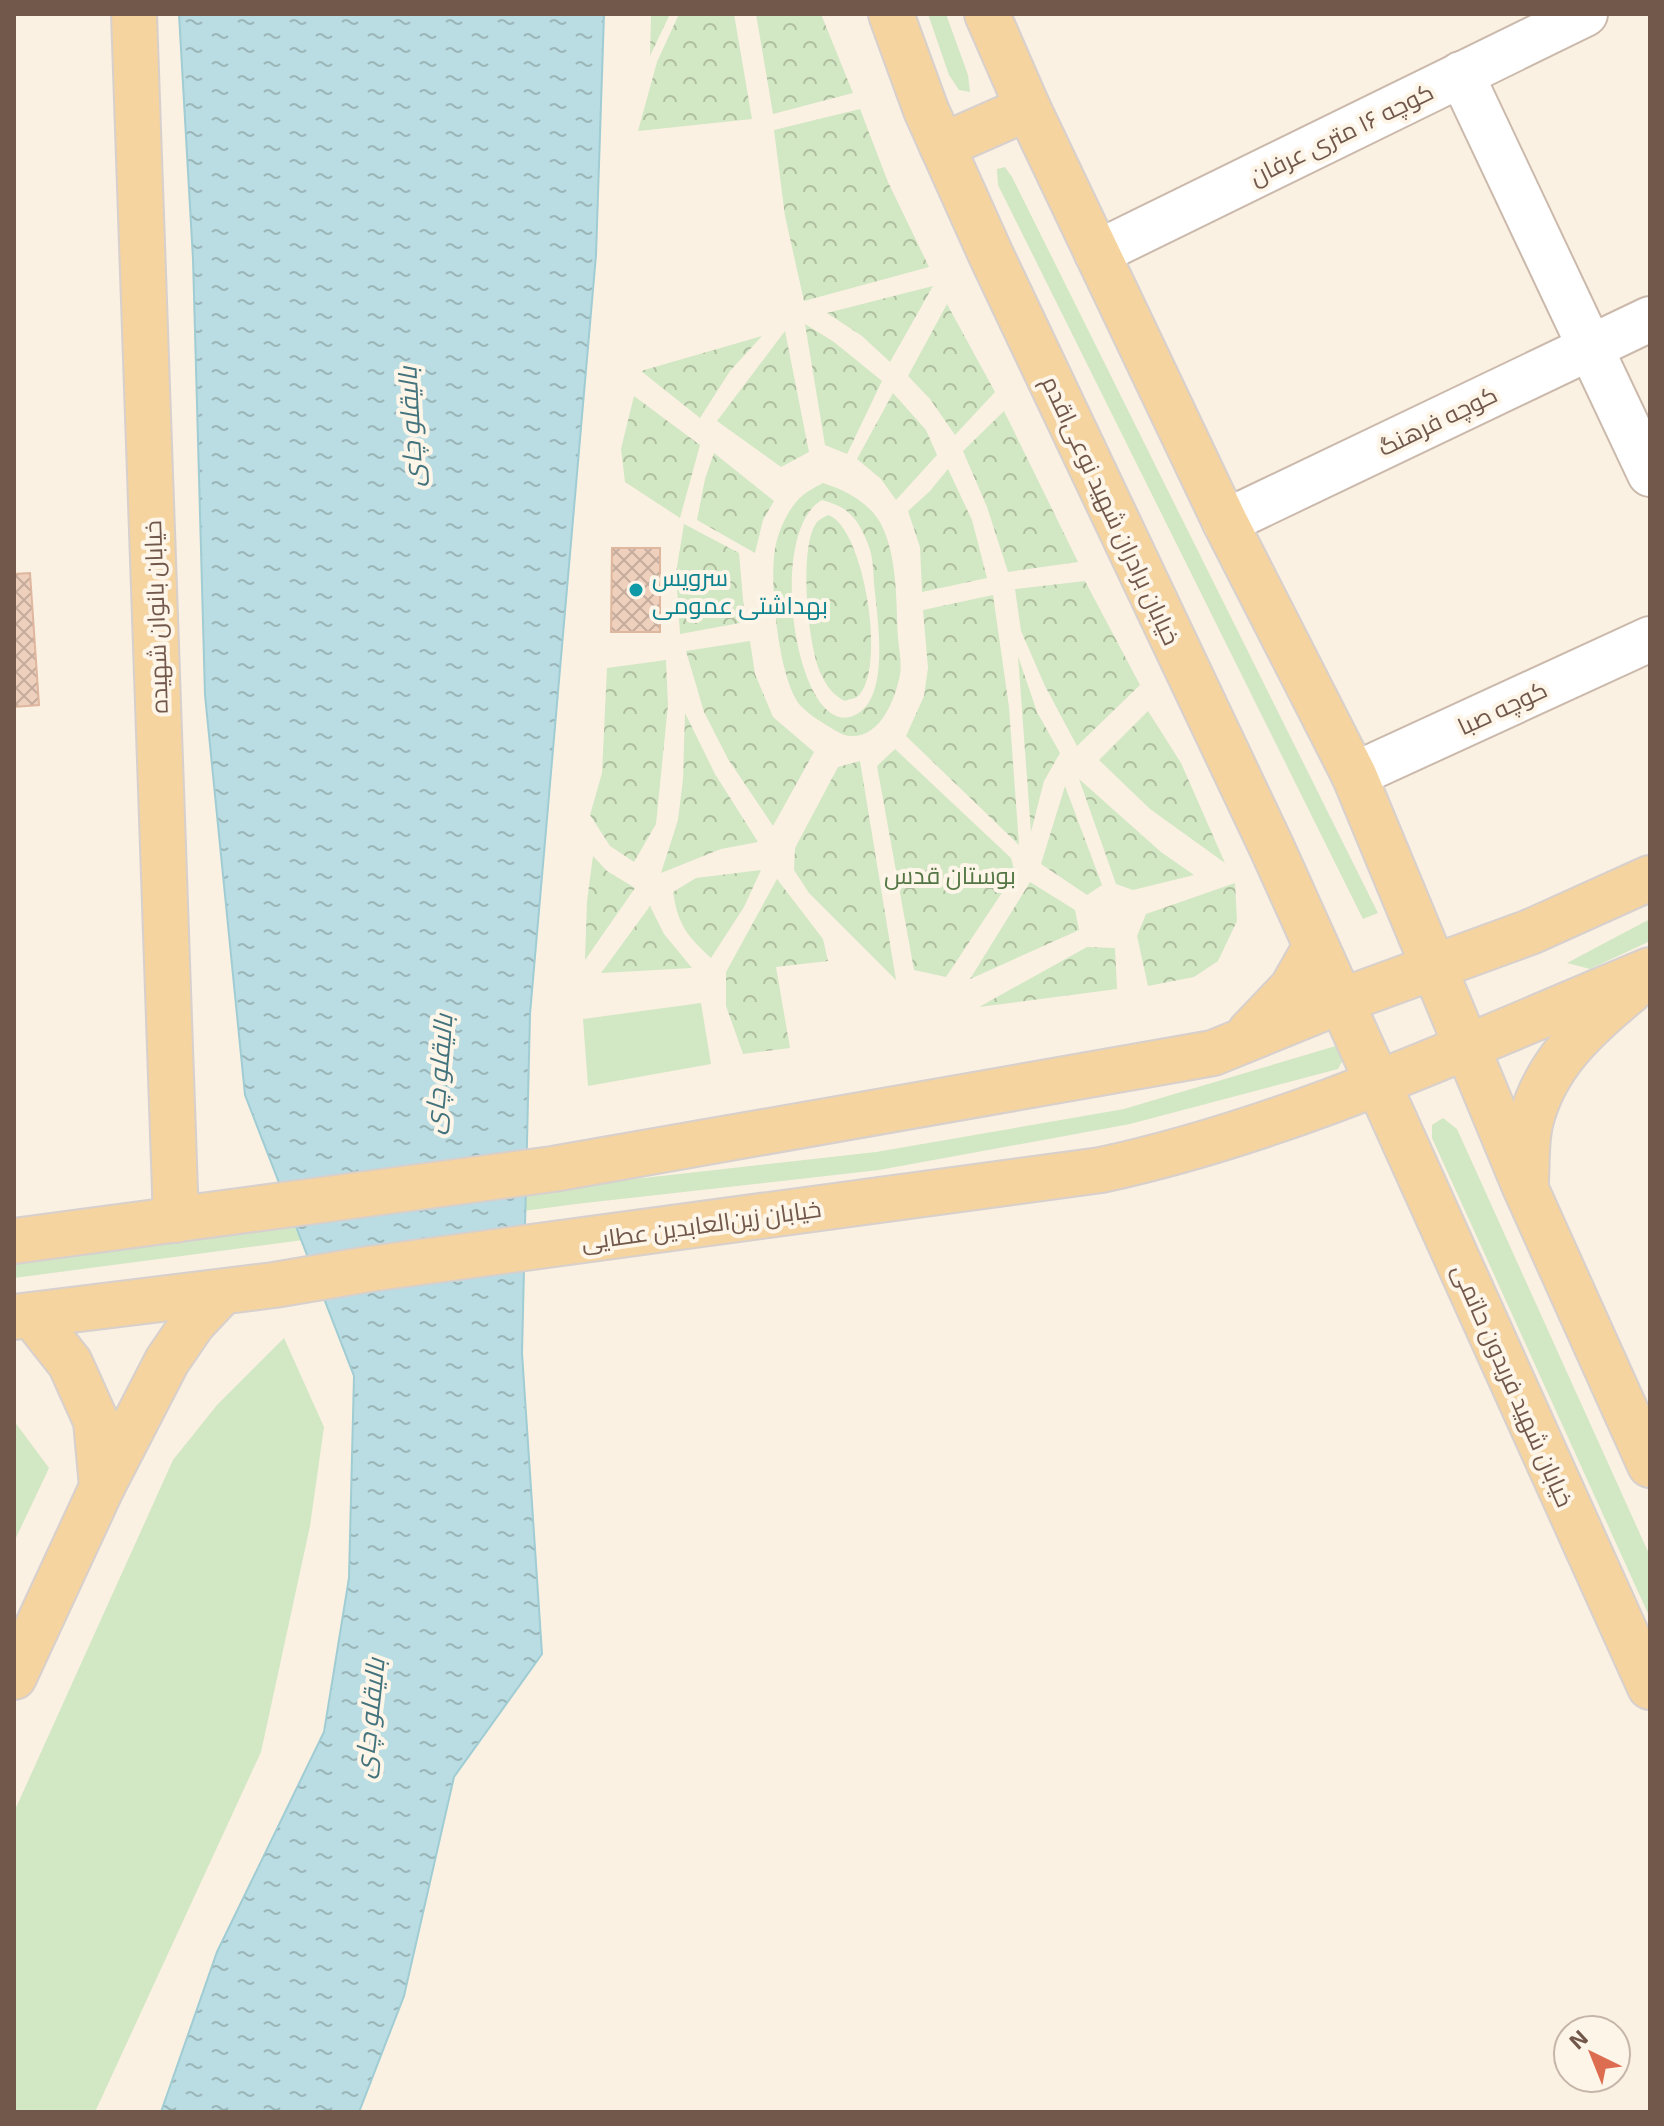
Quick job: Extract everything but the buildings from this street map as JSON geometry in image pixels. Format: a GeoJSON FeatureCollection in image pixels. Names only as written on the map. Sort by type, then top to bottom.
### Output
{"type":"FeatureCollection","features":[{"type":"Feature","properties":{"kind":"main road","name":"خیابان بانوان شهیده"},"geometry":{"type":"LineString","coordinates":[[134,14],[176,1220]]}},
{"type":"Feature","properties":{"kind":"main road","name":"خیابان برادران شهید نوعی‌اقدم"},"geometry":{"type":"LineString","coordinates":[[891,14],[926,110],[991,255],[1341,1001]]}},
{"type":"Feature","properties":{"kind":"main road"},"geometry":{"type":"LineString","coordinates":[[987,14],[1028,108],[1225,522],[1354,775],[1525,1187],[1650,1465]]}},
{"type":"Feature","properties":{"kind":"main road"},"geometry":{"type":"LineString","coordinates":[[942,146],[1028,108]]}},
{"type":"Feature","properties":{"kind":"main road"},"geometry":{"type":"LineString","coordinates":[[14,1241],[553,1169],[1213,1053],[1341,1001],[1530,932],[1650,878]]}},
{"type":"Feature","properties":{"kind":"main road"},"geometry":{"type":"LineString","coordinates":[[1228,1047],[1250,1033],[1279,1004],[1316,946]]}},
{"type":"Feature","properties":{"kind":"main road"},"geometry":{"type":"LineString","coordinates":[[1467,1046],[1650,972]]}},
{"type":"Feature","properties":{"kind":"main road"},"geometry":{"type":"LineString","coordinates":[[1525,1187],[1530,1124],[1565,1050],[1650,972]]}},
{"type":"Feature","properties":{"kind":"main road","name":"خیابان شهید فریدون حاتمی"},"geometry":{"type":"LineString","coordinates":[[1341,1001],[1650,1687]]}},
{"type":"Feature","properties":{"kind":"main road","name":"خیابان زین‌العابدین عطایی"},"geometry":{"type":"LineString","coordinates":[[23,1316],[292,1283],[369,1269],[1101,1170],[1226,1137],[1377,1083],[1467,1046]]}},
{"type":"Feature","properties":{"kind":"main road"},"geometry":{"type":"LineString","coordinates":[[14,1677],[102,1487],[167,1361],[193,1323],[222,1292]]}},
{"type":"Feature","properties":{"kind":"main road"},"geometry":{"type":"LineString","coordinates":[[23,1316],[70,1363],[96,1421],[102,1487]]}},
{"type":"Feature","properties":{"kind":"street","name":"کوچه ۱۶ متری عرفان"},"geometry":{"type":"LineString","coordinates":[[1097,253],[1585,14]]}},
{"type":"Feature","properties":{"kind":"street"},"geometry":{"type":"LineString","coordinates":[[1461,74],[1650,474]]}},
{"type":"Feature","properties":{"kind":"street","name":"کوچه فرهنگ"},"geometry":{"type":"LineString","coordinates":[[1225,522],[1650,319]]}},
{"type":"Feature","properties":{"kind":"street","name":"کوچه صبا"},"geometry":{"type":"LineString","coordinates":[[1354,775],[1650,639]]}},
{"type":"Feature","properties":{"kind":"green space"},"geometry":{"type":"Polygon","coordinates":[[[651,14],[670,14],[650,56],[651,14]]]}},
{"type":"Feature","properties":{"kind":"green space"},"geometry":{"type":"Polygon","coordinates":[[[679,14],[734,14],[752,119],[638,131],[657,62],[679,14]]]}},
{"type":"Feature","properties":{"kind":"green space"},"geometry":{"type":"Polygon","coordinates":[[[756,14],[821,14],[853,93],[773,114],[756,14]]]}},
{"type":"Feature","properties":{"kind":"green space"},"geometry":{"type":"Polygon","coordinates":[[[928,14],[946,14],[968,75],[970,92],[959,90],[949,75],[928,14]]]}},
{"type":"Feature","properties":{"kind":"green space"},"geometry":{"type":"Polygon","coordinates":[[[860,109],[888,182],[929,267],[804,301],[785,216],[774,130],[860,109]]]}},
{"type":"Feature","properties":{"kind":"green space"},"geometry":{"type":"Polygon","coordinates":[[[1005,167],[1378,913],[1363,919],[998,185],[997,169],[1005,167]]]}},
{"type":"Feature","properties":{"kind":"green space"},"geometry":{"type":"Polygon","coordinates":[[[933,286],[890,362],[862,336],[827,313],[933,286]]]}},
{"type":"Feature","properties":{"kind":"green space"},"geometry":{"type":"Polygon","coordinates":[[[947,304],[995,392],[955,435],[930,399],[908,376],[947,304]]]}},
{"type":"Feature","properties":{"kind":"green space"},"geometry":{"type":"Polygon","coordinates":[[[805,324],[834,342],[882,381],[847,454],[825,445],[805,324]]]}},
{"type":"Feature","properties":{"kind":"green space"},"geometry":{"type":"Polygon","coordinates":[[[785,331],[809,452],[781,467],[717,421],[785,331]]]}},
{"type":"Feature","properties":{"kind":"green space"},"geometry":{"type":"Polygon","coordinates":[[[762,336],[730,371],[700,418],[641,371],[762,336]]]}},
{"type":"Feature","properties":{"kind":"green space"},"geometry":{"type":"Polygon","coordinates":[[[893,393],[926,430],[937,455],[896,500],[881,479],[857,459],[893,393]]]}},
{"type":"Feature","properties":{"kind":"green space"},"geometry":{"type":"Polygon","coordinates":[[[634,396],[700,445],[680,518],[625,482],[621,449],[634,396]]]}},
{"type":"Feature","properties":{"kind":"green space"},"geometry":{"type":"Polygon","coordinates":[[[1004,411],[1078,562],[1008,572],[987,507],[963,451],[1004,411]]]}},
{"type":"Feature","properties":{"kind":"green space"},"geometry":{"type":"Polygon","coordinates":[[[714,453],[774,501],[763,520],[755,553],[697,520],[714,453]]]}},
{"type":"Feature","properties":{"kind":"green space"},"geometry":{"type":"Polygon","coordinates":[[[948,469],[972,520],[987,578],[922,592],[920,547],[908,511],[948,469]]]}},
{"type":"Feature","properties":{"kind":"green space"},"geometry":{"type":"Polygon","coordinates":[[[823,483],[848,493],[870,509],[881,524],[891,551],[900,675],[885,715],[870,731],[861,735],[848,736],[839,732],[799,704],[785,672],[780,650],[773,579],[776,544],[793,506],[804,494],[823,483]],[[822,500],[805,519],[795,549],[792,586],[794,625],[802,663],[815,693],[831,713],[850,717],[863,710],[872,697],[877,681],[879,643],[873,566],[868,543],[854,517],[837,505],[822,500]]]}},
{"type":"Feature","properties":{"kind":"green space"},"geometry":{"type":"Polygon","coordinates":[[[828,515],[841,525],[852,545],[868,601],[871,632],[871,660],[866,683],[857,697],[845,701],[831,690],[821,674],[809,621],[806,573],[811,534],[817,522],[828,515]]]}},
{"type":"Feature","properties":{"kind":"green space"},"geometry":{"type":"Polygon","coordinates":[[[684,524],[739,553],[745,622],[680,634],[676,573],[684,524]]]}},
{"type":"Feature","properties":{"kind":"green space"},"geometry":{"type":"Polygon","coordinates":[[[1085,581],[1140,685],[1077,746],[1045,686],[1021,631],[1015,589],[1085,581]]]}},
{"type":"Feature","properties":{"kind":"green space","name":"بوستان قدس"},"geometry":{"type":"Polygon","coordinates":[[[993,595],[1009,707],[1019,845],[906,736],[924,696],[928,668],[923,610],[993,595]]]}},
{"type":"Feature","properties":{"kind":"green space"},"geometry":{"type":"Polygon","coordinates":[[[750,641],[755,674],[773,717],[814,752],[773,826],[728,759],[704,712],[686,651],[750,641]]]}},
{"type":"Feature","properties":{"kind":"green space","name":"بوستان قدس"},"geometry":{"type":"Polygon","coordinates":[[[1018,656],[1037,712],[1060,753],[1044,781],[1031,832],[1018,656]]]}},
{"type":"Feature","properties":{"kind":"green space"},"geometry":{"type":"Polygon","coordinates":[[[666,660],[668,705],[656,824],[634,862],[610,846],[590,815],[602,773],[607,668],[666,660]]]}},
{"type":"Feature","properties":{"kind":"green space"},"geometry":{"type":"Polygon","coordinates":[[[1148,711],[1181,763],[1225,863],[1150,809],[1099,760],[1148,711]]]}},
{"type":"Feature","properties":{"kind":"green space"},"geometry":{"type":"Polygon","coordinates":[[[685,713],[715,774],[758,842],[721,849],[661,873],[678,820],[685,713]]]}},
{"type":"Feature","properties":{"kind":"green space","name":"بوستان قدس"},"geometry":{"type":"Polygon","coordinates":[[[895,749],[1011,858],[1015,873],[946,977],[914,970],[877,766],[895,749]]]}},
{"type":"Feature","properties":{"kind":"green space","name":"بوستان قدس"},"geometry":{"type":"Polygon","coordinates":[[[860,761],[896,980],[809,893],[794,870],[795,848],[838,767],[860,761]]]}},
{"type":"Feature","properties":{"kind":"green space"},"geometry":{"type":"Polygon","coordinates":[[[1079,779],[1161,852],[1194,875],[1133,890],[1116,884],[1079,779]]]}},
{"type":"Feature","properties":{"kind":"green space","name":"بوستان قدس"},"geometry":{"type":"Polygon","coordinates":[[[1065,786],[1102,885],[1087,895],[1041,864],[1065,786]]]}},
{"type":"Feature","properties":{"kind":"green space"},"geometry":{"type":"Polygon","coordinates":[[[593,856],[607,871],[635,888],[585,960],[587,901],[593,856]]]}},
{"type":"Feature","properties":{"kind":"green space"},"geometry":{"type":"Polygon","coordinates":[[[761,870],[744,907],[711,958],[685,929],[673,892],[696,878],[761,870]]]}},
{"type":"Feature","properties":{"kind":"green space"},"geometry":{"type":"Polygon","coordinates":[[[777,879],[823,939],[828,961],[776,967],[790,1048],[743,1054],[726,1006],[726,972],[777,879]]]}},
{"type":"Feature","properties":{"kind":"green space","name":"بوستان قدس"},"geometry":{"type":"Polygon","coordinates":[[[1030,882],[1075,910],[1079,930],[970,979],[1030,882]]]}},
{"type":"Feature","properties":{"kind":"green space"},"geometry":{"type":"Polygon","coordinates":[[[1235,883],[1237,921],[1218,961],[1194,977],[1148,986],[1137,936],[1146,914],[1235,883]]]}},
{"type":"Feature","properties":{"kind":"green space"},"geometry":{"type":"Polygon","coordinates":[[[650,906],[664,934],[692,968],[601,973],[650,906]]]}},
{"type":"Feature","properties":{"kind":"green space"},"geometry":{"type":"Polygon","coordinates":[[[1650,919],[1650,941],[1590,969],[1567,963],[1650,919]]]}},
{"type":"Feature","properties":{"kind":"green space"},"geometry":{"type":"Polygon","coordinates":[[[1087,947],[1115,948],[1117,989],[979,1007],[1087,947]]]}},
{"type":"Feature","properties":{"kind":"green space"},"geometry":{"type":"Polygon","coordinates":[[[701,1003],[711,1064],[588,1086],[583,1019],[701,1003]]]}},
{"type":"Feature","properties":{"kind":"green space"},"geometry":{"type":"Polygon","coordinates":[[[1339,1045],[1347,1052],[1338,1069],[1130,1124],[879,1170],[576,1204],[14,1278],[14,1257],[581,1185],[876,1152],[1124,1109],[1339,1045]]]}},
{"type":"Feature","properties":{"kind":"green space"},"geometry":{"type":"Polygon","coordinates":[[[1443,1118],[1457,1129],[1650,1556],[1650,1618],[1432,1138],[1432,1125],[1443,1118]]]}},
{"type":"Feature","properties":{"kind":"green space"},"geometry":{"type":"Polygon","coordinates":[[[284,1338],[324,1427],[310,1526],[261,1752],[95,2112],[14,2112],[14,1812],[173,1460],[217,1405],[284,1338]]]}},
{"type":"Feature","properties":{"kind":"green space"},"geometry":{"type":"Polygon","coordinates":[[[14,1421],[49,1468],[14,1542],[14,1421]]]}},
{"type":"Feature","properties":{"kind":"water","name":"بالیقلو چای"},"geometry":{"type":"Polygon","coordinates":[[[179,14],[604,14],[596,255],[530,1014],[522,1353],[542,1654],[454,1777],[404,1996],[359,2112],[161,2112],[217,1952],[324,1732],[349,1578],[354,1376],[245,1095],[205,695],[193,259],[179,14]]]}},
{"type":"Feature","properties":{"kind":"place","name":"سرویس بهداشتی عمومی"},"geometry":{"type":"Point","coordinates":[636,590]}}]}
